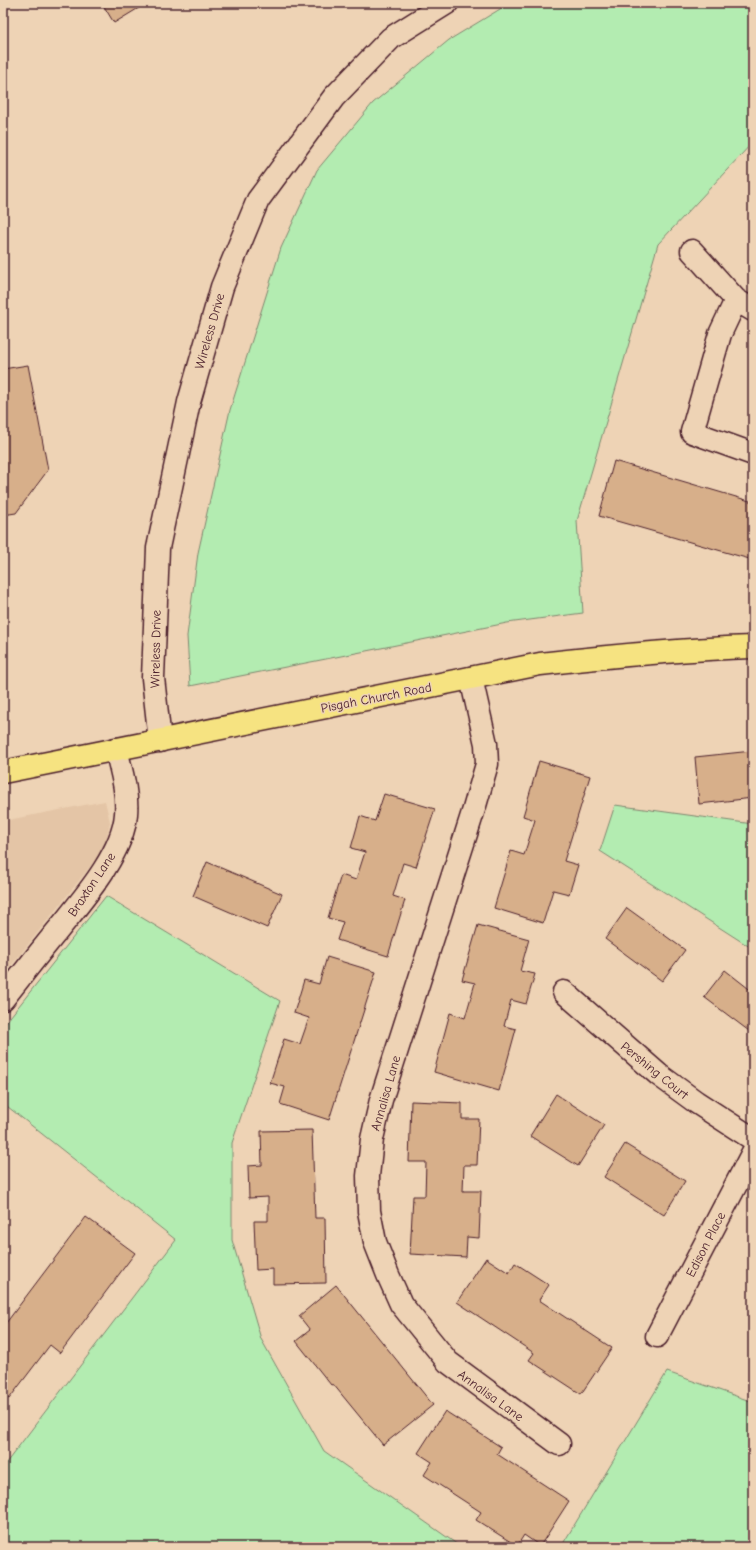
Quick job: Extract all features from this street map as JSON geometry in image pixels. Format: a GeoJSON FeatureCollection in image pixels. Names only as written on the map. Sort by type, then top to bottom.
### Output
{"type":"FeatureCollection","features":[{"type":"Feature","properties":{"kind":"main road","name":"Pisgah Church Road"},"geometry":{"type":"LineString","coordinates":[[3,772],[116,748],[160,741],[540,664],[610,656],[697,649],[753,647]]}},
{"type":"Feature","properties":{"kind":"street","name":"Wireless Drive"},"geometry":{"type":"LineString","coordinates":[[160,741],[153,678],[158,548],[189,402],[222,287],[258,200],[334,97],[391,38],[446,3]]}},
{"type":"Feature","properties":{"kind":"street"},"geometry":{"type":"LineString","coordinates":[[692,251],[745,305],[720,334],[692,432],[753,454]]}},
{"type":"Feature","properties":{"kind":"street","name":"Annalisa Lane"},"geometry":{"type":"LineString","coordinates":[[471,678],[486,744],[487,764],[381,1100],[372,1139],[368,1176],[369,1211],[375,1242],[401,1304],[425,1334],[448,1362],[558,1444]]}},
{"type":"Feature","properties":{"kind":"street","name":"Braxton Lane"},"geometry":{"type":"LineString","coordinates":[[3,999],[87,894],[106,866],[120,839],[126,815],[126,796],[116,748]]}},
{"type":"Feature","properties":{"kind":"street","name":"Pershing Court"},"geometry":{"type":"LineString","coordinates":[[564,992],[659,1075],[696,1102],[753,1139]]}},
{"type":"Feature","properties":{"kind":"street","name":"Edison Place"},"geometry":{"type":"LineString","coordinates":[[657,1336],[753,1152]]}},
{"type":"Feature","properties":{"kind":"shaded area"},"geometry":{"type":"Polygon","coordinates":[[[105,801],[110,822],[105,848],[3,976],[3,821],[105,801]]]}},
{"type":"Feature","properties":{"kind":"green space"},"geometry":{"type":"Polygon","coordinates":[[[510,3],[753,3],[753,142],[658,244],[577,521],[583,613],[507,623],[190,686],[187,636],[198,553],[230,410],[281,248],[317,170],[373,103],[449,40],[510,3]]]}},
{"type":"Feature","properties":{"kind":"green space"},"geometry":{"type":"Polygon","coordinates":[[[615,805],[753,824],[753,949],[600,851],[615,805]]]}},
{"type":"Feature","properties":{"kind":"green space"},"geometry":{"type":"Polygon","coordinates":[[[106,896],[280,1001],[232,1143],[232,1240],[261,1339],[324,1451],[461,1547],[3,1547],[3,1467],[176,1240],[3,1103],[3,1026],[106,896]]]}},
{"type":"Feature","properties":{"kind":"green space"},"geometry":{"type":"Polygon","coordinates":[[[667,1372],[753,1402],[753,1547],[561,1547],[667,1372]]]}},
{"type":"Feature","properties":{"kind":"building"},"geometry":{"type":"Polygon","coordinates":[[[102,3],[147,3],[114,23],[102,3]]]}},
{"type":"Feature","properties":{"kind":"building"},"geometry":{"type":"Polygon","coordinates":[[[28,365],[48,470],[16,513],[3,515],[3,369],[28,365]]]}},
{"type":"Feature","properties":{"kind":"building"},"geometry":{"type":"Polygon","coordinates":[[[614,461],[753,502],[753,560],[599,516],[614,461]]]}},
{"type":"Feature","properties":{"kind":"building"},"geometry":{"type":"Polygon","coordinates":[[[752,751],[753,798],[699,804],[695,757],[752,751]]]}},
{"type":"Feature","properties":{"kind":"building"},"geometry":{"type":"Polygon","coordinates":[[[539,761],[590,776],[564,861],[578,865],[569,894],[553,890],[543,923],[494,908],[511,851],[524,855],[535,820],[523,816],[539,761]]]}},
{"type":"Feature","properties":{"kind":"building"},"geometry":{"type":"Polygon","coordinates":[[[384,794],[435,809],[416,867],[403,863],[393,896],[405,900],[388,956],[337,940],[343,922],[328,918],[341,875],[356,880],[365,852],[351,848],[360,816],[375,821],[384,794]]]}},
{"type":"Feature","properties":{"kind":"building"},"geometry":{"type":"Polygon","coordinates":[[[207,862],[282,894],[267,928],[193,896],[207,862]]]}},
{"type":"Feature","properties":{"kind":"building"},"geometry":{"type":"Polygon","coordinates":[[[627,908],[685,950],[662,981],[605,939],[627,908]]]}},
{"type":"Feature","properties":{"kind":"building"},"geometry":{"type":"Polygon","coordinates":[[[478,925],[529,939],[520,971],[535,974],[526,1004],[511,1000],[504,1026],[516,1029],[499,1091],[434,1072],[450,1013],[465,1018],[475,983],[462,980],[478,925]]]}},
{"type":"Feature","properties":{"kind":"building"},"geometry":{"type":"Polygon","coordinates":[[[327,957],[376,972],[329,1120],[280,1104],[285,1087],[270,1083],[284,1039],[300,1044],[309,1018],[294,1013],[304,980],[319,984],[327,957]]]}},
{"type":"Feature","properties":{"kind":"building"},"geometry":{"type":"Polygon","coordinates":[[[725,970],[753,992],[753,1034],[704,997],[725,970]]]}},
{"type":"Feature","properties":{"kind":"building"},"geometry":{"type":"Polygon","coordinates":[[[556,1094],[604,1125],[578,1166],[530,1136],[556,1094]]]}},
{"type":"Feature","properties":{"kind":"building"},"geometry":{"type":"Polygon","coordinates":[[[411,1101],[462,1103],[462,1119],[479,1119],[477,1165],[464,1165],[463,1191],[481,1191],[479,1238],[467,1237],[466,1257],[410,1254],[413,1196],[425,1196],[426,1162],[409,1162],[411,1101]]]}},
{"type":"Feature","properties":{"kind":"building"},"geometry":{"type":"Polygon","coordinates":[[[312,1130],[315,1218],[325,1218],[326,1283],[273,1284],[273,1269],[256,1270],[254,1221],[268,1221],[268,1197],[249,1198],[248,1166],[262,1165],[261,1131],[312,1130]]]}},
{"type":"Feature","properties":{"kind":"building"},"geometry":{"type":"Polygon","coordinates":[[[3,1138],[9,1142],[3,1150],[3,1138]]]}},
{"type":"Feature","properties":{"kind":"building"},"geometry":{"type":"Polygon","coordinates":[[[625,1144],[685,1181],[664,1215],[604,1177],[625,1144]]]}},
{"type":"Feature","properties":{"kind":"building"},"geometry":{"type":"Polygon","coordinates":[[[86,1217],[135,1253],[60,1353],[50,1345],[9,1399],[3,1395],[3,1327],[86,1217]]]}},
{"type":"Feature","properties":{"kind":"building"},"geometry":{"type":"Polygon","coordinates":[[[486,1258],[509,1273],[515,1263],[549,1285],[539,1300],[612,1348],[581,1394],[529,1360],[534,1353],[457,1302],[486,1258]]]}},
{"type":"Feature","properties":{"kind":"building"},"geometry":{"type":"Polygon","coordinates":[[[336,1285],[433,1405],[383,1445],[333,1384],[331,1385],[296,1341],[310,1330],[299,1316],[336,1285]]]}},
{"type":"Feature","properties":{"kind":"building"},"geometry":{"type":"Polygon","coordinates":[[[445,1411],[501,1447],[497,1454],[569,1501],[540,1546],[524,1535],[517,1546],[476,1520],[481,1512],[424,1475],[432,1462],[418,1453],[445,1411]]]}}]}
